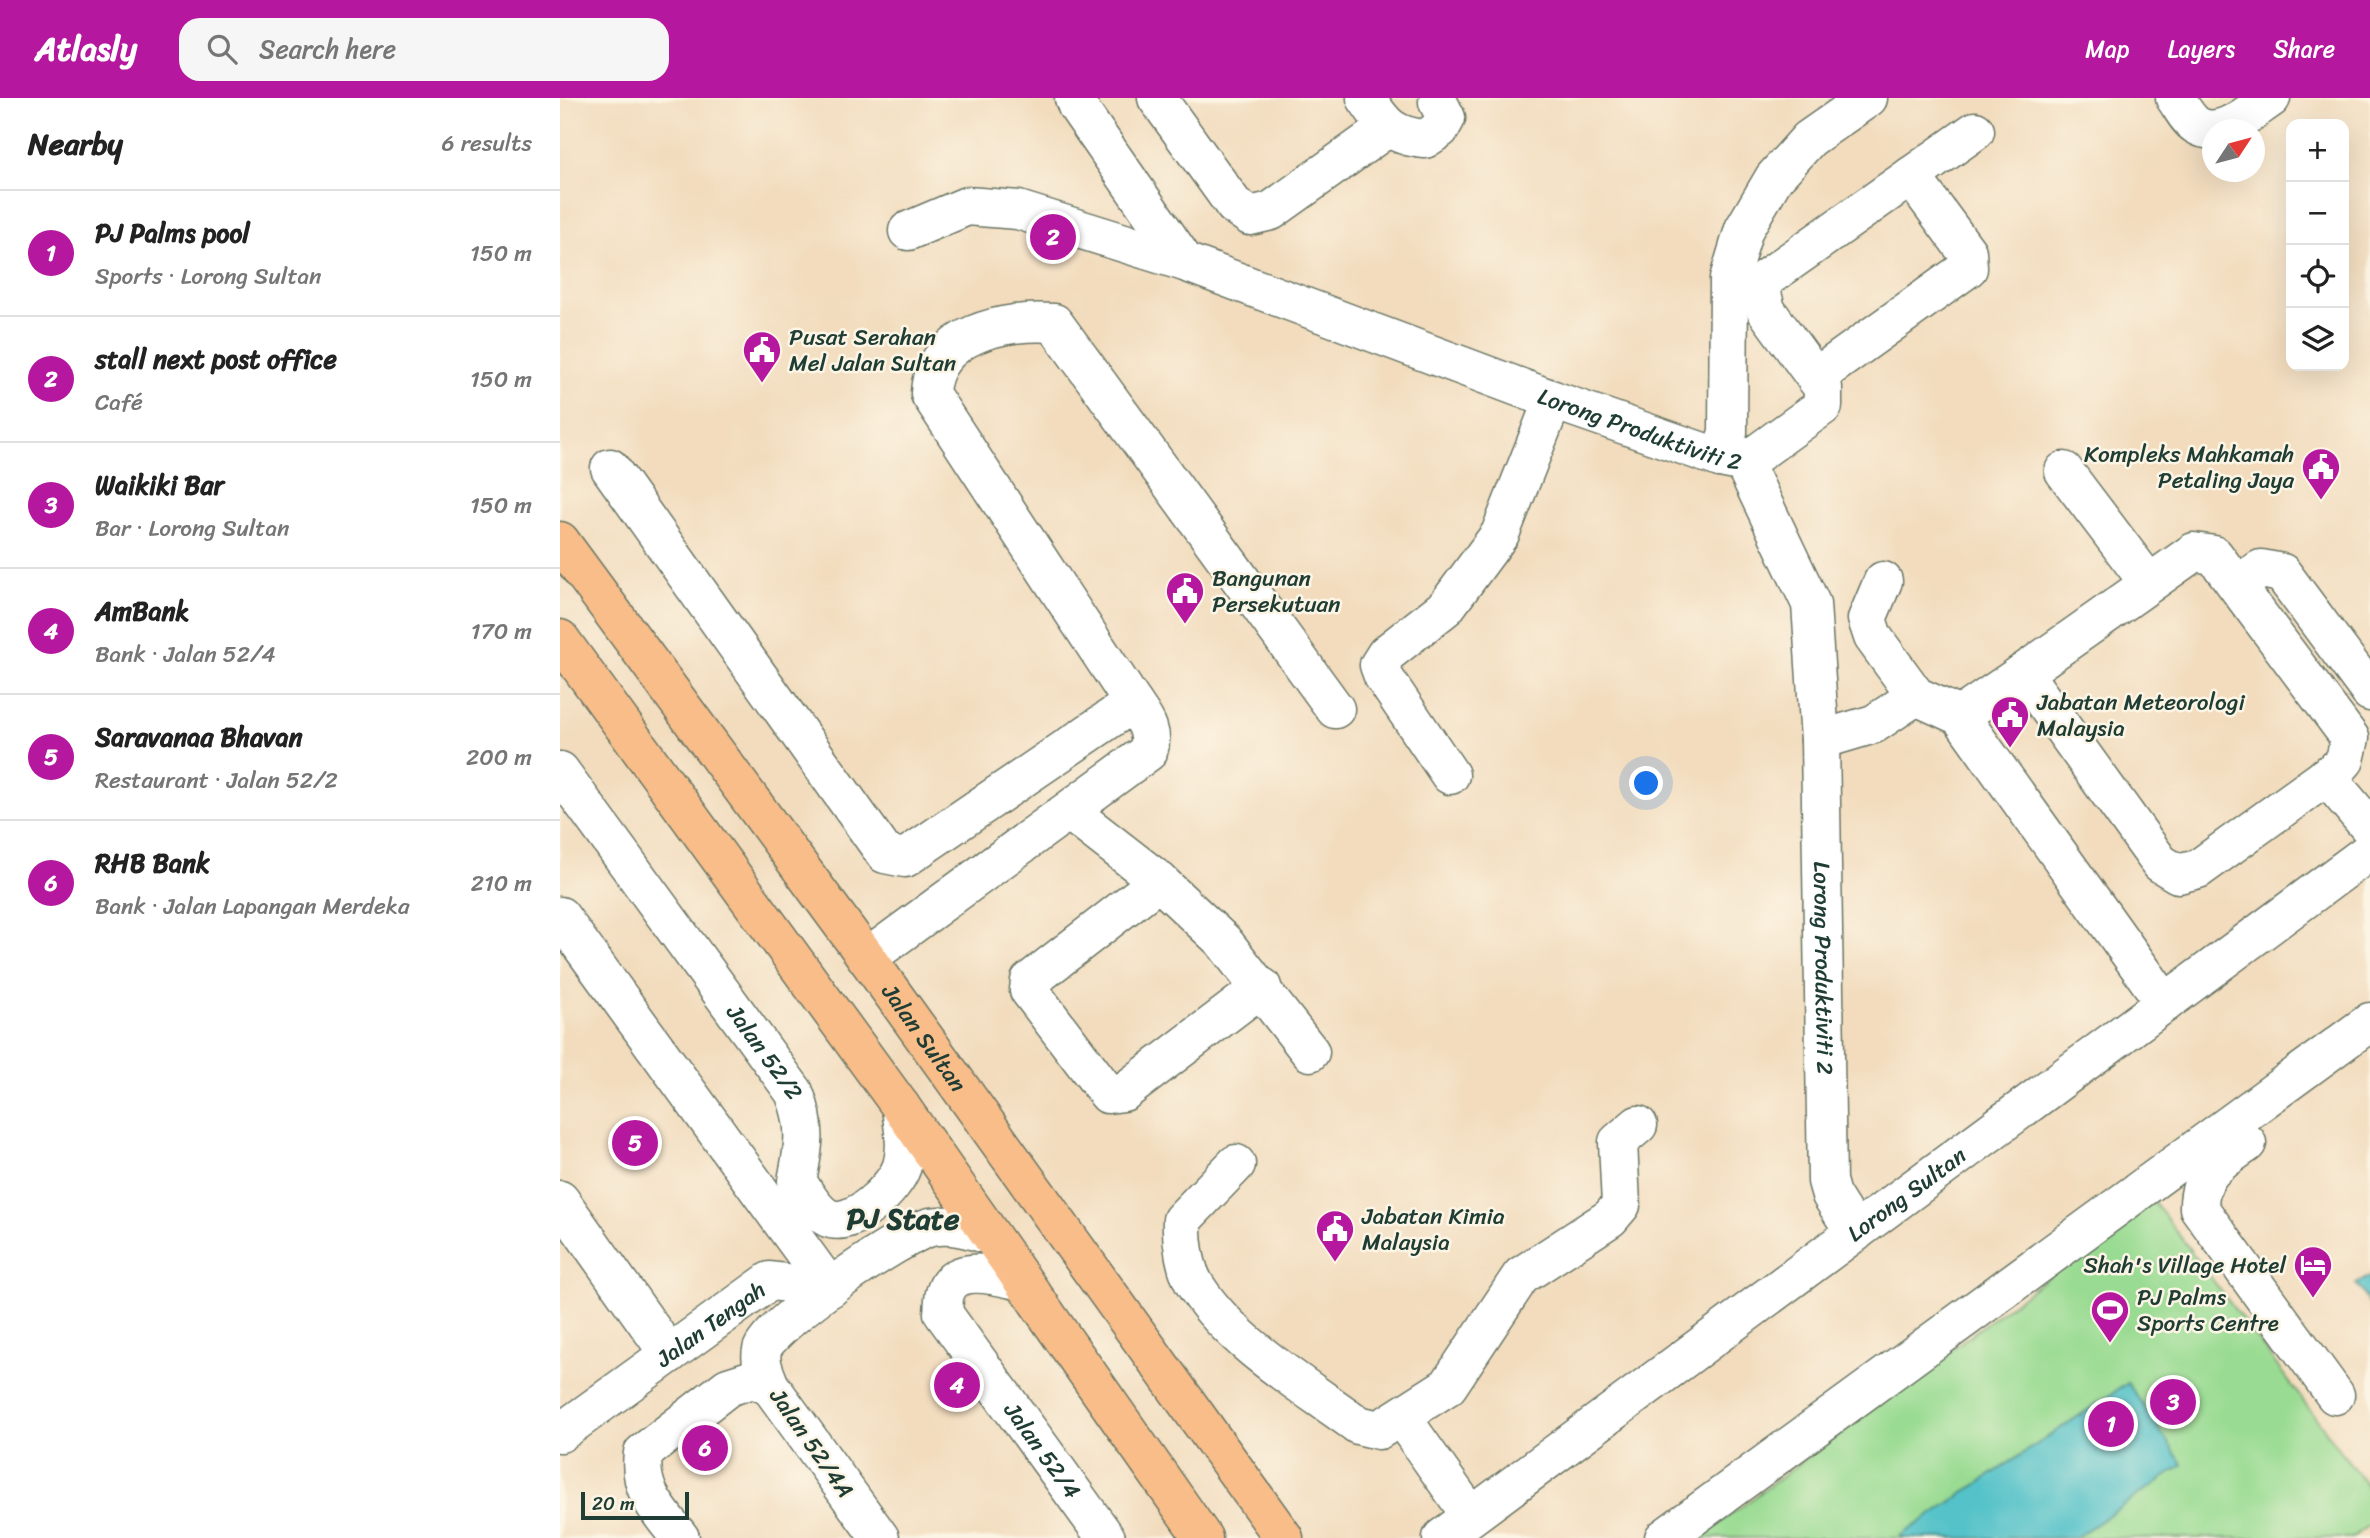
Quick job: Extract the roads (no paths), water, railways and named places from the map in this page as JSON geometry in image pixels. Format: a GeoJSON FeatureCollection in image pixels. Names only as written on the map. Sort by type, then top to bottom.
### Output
{"type":"FeatureCollection","features":[{"type":"Feature","properties":{"kind":"main road","name":"Jalan Sultan"},"geometry":{"type":"LineString","coordinates":[[560,541],[867,958],[1284,1538]]}},
{"type":"Feature","properties":{"kind":"main road"},"geometry":{"type":"LineString","coordinates":[[560,639],[901,1107],[1203,1538]]}},
{"type":"Feature","properties":{"kind":"street"},"geometry":{"type":"LineString","coordinates":[[1074,98],[1185,262]]}},
{"type":"Feature","properties":{"kind":"street"},"geometry":{"type":"LineString","coordinates":[[1157,98],[1234,205],[1250,216],[1271,211],[1376,113],[1410,138],[1425,139],[1434,134],[1444,125],[1446,118],[1438,102]]}},
{"type":"Feature","properties":{"kind":"street"},"geometry":{"type":"LineString","coordinates":[[1868,98],[1809,139],[1774,178],[1744,229],[1729,279],[1728,432],[1732,461],[1823,406],[1823,388],[1766,310],[1761,289],[1765,279],[1975,131]]}},
{"type":"Feature","properties":{"kind":"street"},"geometry":{"type":"LineString","coordinates":[[2175,98],[2194,124],[2208,129],[2222,129],[2271,98]]}},
{"type":"Feature","properties":{"kind":"street"},"geometry":{"type":"LineString","coordinates":[[1816,377],[1968,268],[1967,252],[1911,176]]}},
{"type":"Feature","properties":{"kind":"street","name":"Lorong Produktiviti 2"},"geometry":{"type":"LineString","coordinates":[[908,231],[968,206],[1018,210],[1185,262],[1553,400],[1732,461],[1811,604],[1820,740],[1827,1181],[1831,1195],[1855,1233]]}},
{"type":"Feature","properties":{"kind":"street"},"geometry":{"type":"LineString","coordinates":[[867,958],[1148,751],[1151,732],[930,394],[930,378],[941,356],[958,341],[1023,321],[1054,323],[1335,709]]}},
{"type":"Feature","properties":{"kind":"street"},"geometry":{"type":"LineString","coordinates":[[1450,775],[1383,676],[1379,665],[1386,654],[1446,607],[1500,534],[1553,400]]}},
{"type":"Feature","properties":{"kind":"street"},"geometry":{"type":"LineString","coordinates":[[610,468],[884,854],[905,858],[1133,703]]}},
{"type":"Feature","properties":{"kind":"street"},"geometry":{"type":"LineString","coordinates":[[2064,471],[2148,582]]}},
{"type":"Feature","properties":{"kind":"street"},"geometry":{"type":"LineString","coordinates":[[1960,716],[2148,582],[2194,552],[2204,552],[2214,555],[2238,583],[2350,738],[2345,760],[2198,869],[2178,874],[2160,863],[2023,673]]}},
{"type":"Feature","properties":{"kind":"street"},"geometry":{"type":"LineString","coordinates":[[2238,583],[2261,569],[2281,573],[2370,692]]}},
{"type":"Feature","properties":{"kind":"street"},"geometry":{"type":"LineString","coordinates":[[1883,581],[1870,609],[1868,628],[1916,696],[1960,716],[2165,1003]]}},
{"type":"Feature","properties":{"kind":"street"},"geometry":{"type":"LineString","coordinates":[[1820,740],[1874,724],[1916,696]]}},
{"type":"Feature","properties":{"kind":"street","name":"Jalan 52/2"},"geometry":{"type":"LineString","coordinates":[[560,771],[794,1092],[804,1117],[804,1144],[783,1193]]}},
{"type":"Feature","properties":{"kind":"street"},"geometry":{"type":"LineString","coordinates":[[2326,776],[2370,828]]}},
{"type":"Feature","properties":{"kind":"street"},"geometry":{"type":"LineString","coordinates":[[1069,811],[1159,881],[1223,941],[1262,987],[1310,1052]]}},
{"type":"Feature","properties":{"kind":"street","name":"Lorong Sultan"},"geometry":{"type":"LineString","coordinates":[[1456,1527],[2370,851]]}},
{"type":"Feature","properties":{"kind":"street"},"geometry":{"type":"LineString","coordinates":[[1159,881],[1030,981],[1029,990],[1108,1094],[1124,1092],[1262,987]]}},
{"type":"Feature","properties":{"kind":"street"},"geometry":{"type":"LineString","coordinates":[[564,931],[783,1193],[830,1288],[888,1248],[928,1227],[959,1226],[989,1235]]}},
{"type":"Feature","properties":{"kind":"street"},"geometry":{"type":"LineString","coordinates":[[2335,1395],[2199,1208],[2199,1193],[2203,1179],[2213,1168],[2359,1045]]}},
{"type":"Feature","properties":{"kind":"street"},"geometry":{"type":"LineString","coordinates":[[1664,1538],[2359,1045]]}},
{"type":"Feature","properties":{"kind":"street"},"geometry":{"type":"LineString","coordinates":[[783,1193],[827,1217],[839,1220],[853,1217],[880,1198],[895,1182],[903,1164],[905,1142],[901,1107]]}},
{"type":"Feature","properties":{"kind":"street"},"geometry":{"type":"LineString","coordinates":[[1236,1164],[1182,1220],[1181,1239],[1195,1287],[1235,1333],[1358,1425],[1379,1430],[1402,1418],[1448,1386],[1521,1276],[1610,1217],[1621,1205],[1618,1142],[1638,1125]]}},
{"type":"Feature","properties":{"kind":"street"},"geometry":{"type":"LineString","coordinates":[[560,1200],[669,1354]]}},
{"type":"Feature","properties":{"kind":"street","name":"Jalan 52/4"},"geometry":{"type":"LineString","coordinates":[[1022,1281],[980,1274],[958,1277],[946,1289],[943,1313],[1106,1538]]}},
{"type":"Feature","properties":{"kind":"street","name":"Jalan Tengah"},"geometry":{"type":"LineString","coordinates":[[560,1433],[770,1281],[830,1288]]}},
{"type":"Feature","properties":{"kind":"street","name":"Jalan 52/4A"},"geometry":{"type":"LineString","coordinates":[[830,1288],[775,1330],[762,1349],[762,1363],[770,1387],[880,1538]]}},
{"type":"Feature","properties":{"kind":"street"},"geometry":{"type":"LineString","coordinates":[[680,1538],[646,1492],[641,1470],[643,1452],[727,1387],[753,1380],[770,1387]]}},
{"type":"Feature","properties":{"kind":"street"},"geometry":{"type":"LineString","coordinates":[[1402,1418],[1456,1527]]}},
{"type":"Feature","properties":{"kind":"water"},"geometry":{"type":"Polygon","coordinates":[[[2370,1276],[2370,1305],[2356,1284],[2370,1276]]]}},
{"type":"Feature","properties":{"kind":"water"},"geometry":{"type":"Polygon","coordinates":[[[2128,1383],[2183,1465],[2075,1538],[1900,1536],[2128,1383]]]}},
{"type":"Feature","properties":{"kind":"place","name":"stall next post office"},"geometry":{"type":"Point","coordinates":[1053,237]}},
{"type":"Feature","properties":{"kind":"place","name":"Pusat Serahan Mel Jalan Sultan"},"geometry":{"type":"Point","coordinates":[762,384]}},
{"type":"Feature","properties":{"kind":"place","name":"Kompleks Mahkamah Petaling Jaya"},"geometry":{"type":"Point","coordinates":[2321,501]}},
{"type":"Feature","properties":{"kind":"place","name":"Bangunan Persekutuan"},"geometry":{"type":"Point","coordinates":[1185,625]}},
{"type":"Feature","properties":{"kind":"place","name":"Jabatan Meteorologi Malaysia"},"geometry":{"type":"Point","coordinates":[2010,749]}},
{"type":"Feature","properties":{"kind":"place","name":"Saravanaa Bhavan"},"geometry":{"type":"Point","coordinates":[635,1143]}},
{"type":"Feature","properties":{"kind":"place","name":"Jabatan Kimia Malaysia"},"geometry":{"type":"Point","coordinates":[1335,1263]}},
{"type":"Feature","properties":{"kind":"place","name":"Shah's Village Hotel"},"geometry":{"type":"Point","coordinates":[2313,1299]}},
{"type":"Feature","properties":{"kind":"place","name":"PJ Palms Sports Centre"},"geometry":{"type":"Point","coordinates":[2110,1344]}},
{"type":"Feature","properties":{"kind":"place","name":"AmBank"},"geometry":{"type":"Point","coordinates":[957,1385]}},
{"type":"Feature","properties":{"kind":"place","name":"Waikiki Bar"},"geometry":{"type":"Point","coordinates":[2173,1402]}},
{"type":"Feature","properties":{"kind":"place","name":"PJ Palms pool"},"geometry":{"type":"Point","coordinates":[2111,1424]}},
{"type":"Feature","properties":{"kind":"place","name":"RHB Bank"},"geometry":{"type":"Point","coordinates":[705,1448]}},
{"type":"Feature","properties":{"kind":"district","name":"PJ State"},"geometry":{"type":"Point","coordinates":[903,1219]}}]}
